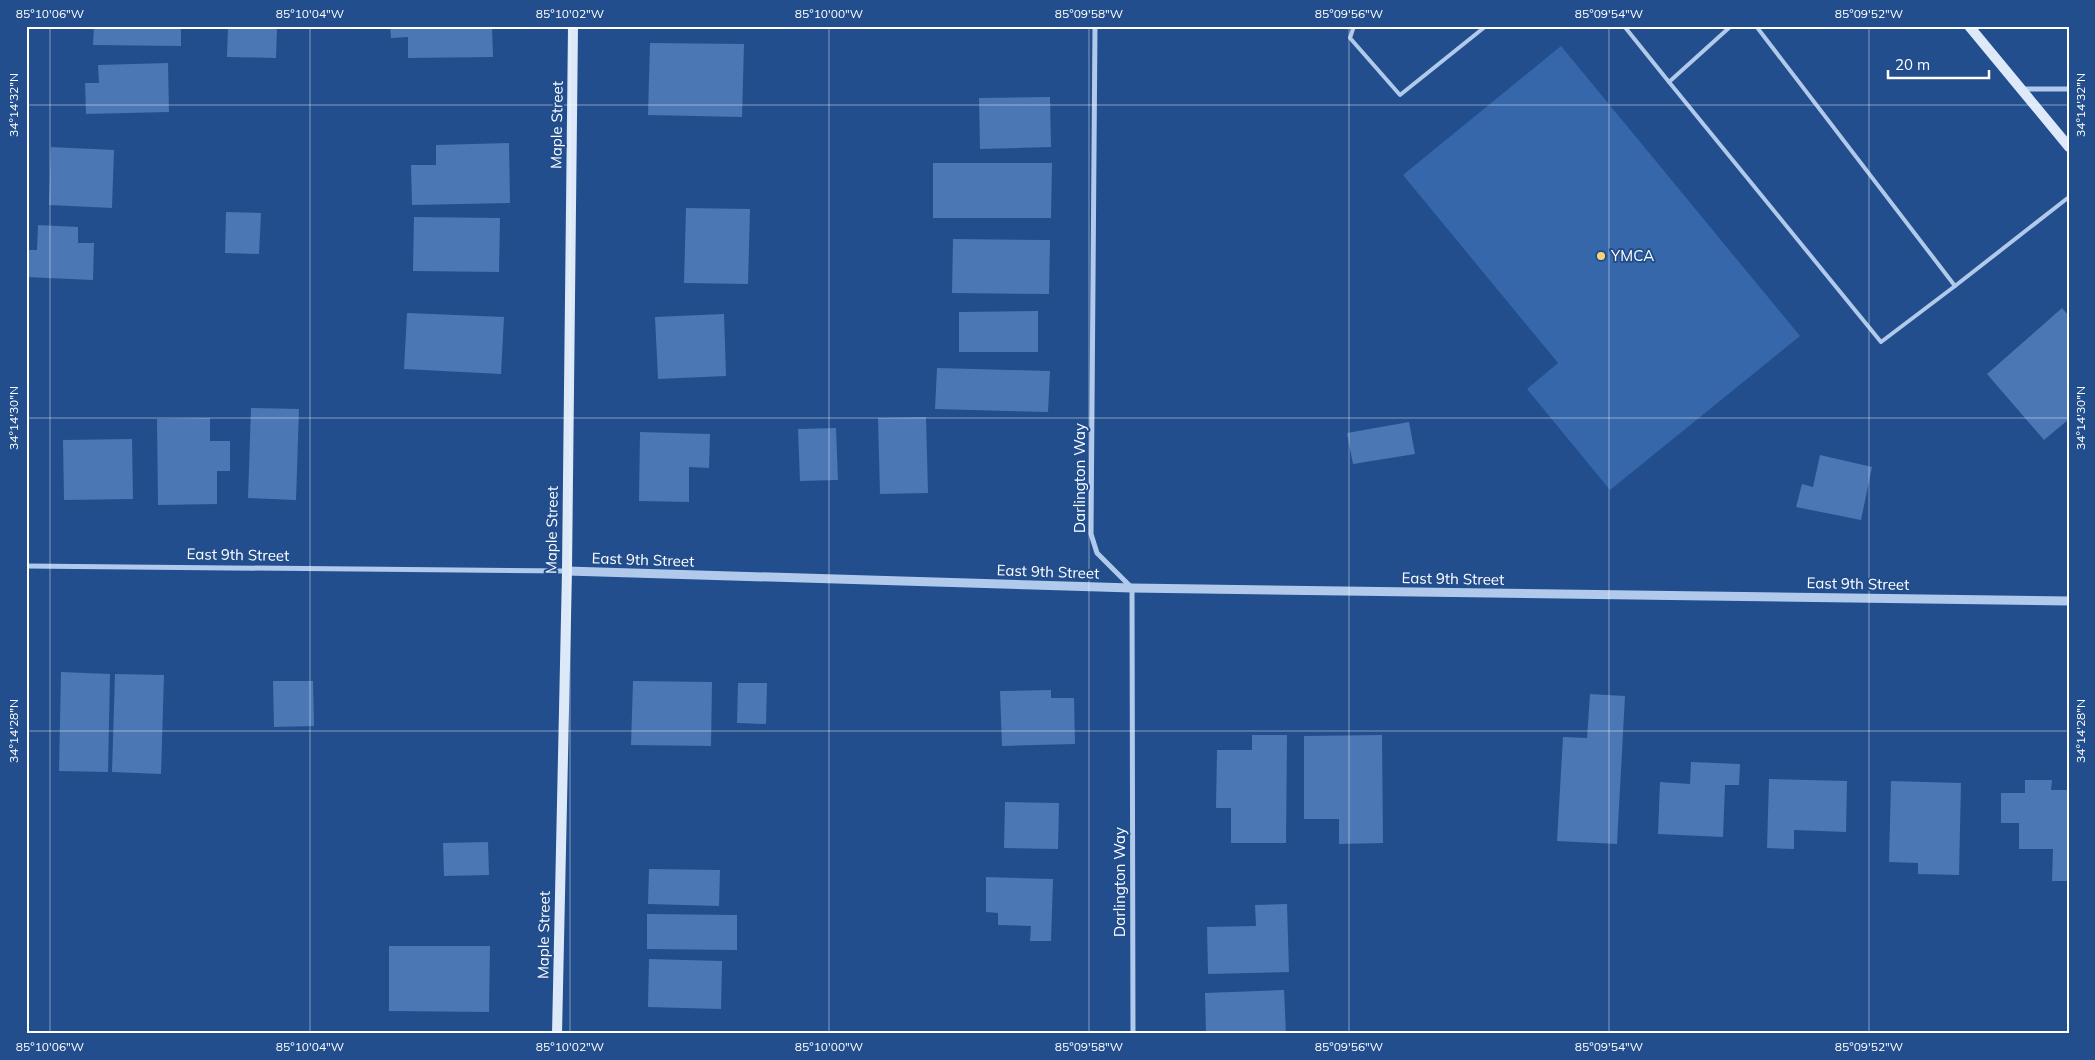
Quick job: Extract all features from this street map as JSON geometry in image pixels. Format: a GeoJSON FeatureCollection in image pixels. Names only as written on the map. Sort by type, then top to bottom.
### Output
{"type":"FeatureCollection","features":[{"type":"Feature","properties":{"kind":"main road","name":"Maple Street"},"geometry":{"type":"LineString","coordinates":[[557,1034],[567,571],[573,26]]}},
{"type":"Feature","properties":{"kind":"main road"},"geometry":{"type":"LineString","coordinates":[[1969,26],[2069,148]]}},
{"type":"Feature","properties":{"kind":"street","name":"Darlington Way"},"geometry":{"type":"LineString","coordinates":[[1095,26],[1091,534],[1097,553],[1132,588],[1133,1034]]}},
{"type":"Feature","properties":{"kind":"street"},"geometry":{"type":"LineString","coordinates":[[2020,89],[2069,89]]}},
{"type":"Feature","properties":{"kind":"street","name":"East 9th Street"},"geometry":{"type":"LineString","coordinates":[[26,566],[567,571],[1132,588],[2069,601]]}},
{"type":"Feature","properties":{"kind":"lane"},"geometry":{"type":"LineString","coordinates":[[1354,26],[1350,38],[1400,95],[1486,26]]}},
{"type":"Feature","properties":{"kind":"lane"},"geometry":{"type":"LineString","coordinates":[[1624,26],[1881,342],[2069,197]]}},
{"type":"Feature","properties":{"kind":"lane"},"geometry":{"type":"LineString","coordinates":[[1669,82],[1731,26]]}},
{"type":"Feature","properties":{"kind":"lane"},"geometry":{"type":"LineString","coordinates":[[1756,26],[1955,286]]}},
{"type":"Feature","properties":{"kind":"shaded area","name":"YMCA"},"geometry":{"type":"Polygon","coordinates":[[[1561,46],[1800,336],[1610,490],[1527,389],[1558,363],[1403,175],[1561,46]]]}},
{"type":"Feature","properties":{"kind":"building"},"geometry":{"type":"Polygon","coordinates":[[[94,26],[181,26],[181,46],[93,45],[94,26]]]}},
{"type":"Feature","properties":{"kind":"building"},"geometry":{"type":"Polygon","coordinates":[[[390,26],[492,26],[493,57],[408,58],[408,37],[391,38],[390,26]]]}},
{"type":"Feature","properties":{"kind":"building"},"geometry":{"type":"Polygon","coordinates":[[[228,27],[277,29],[276,58],[227,57],[228,27]]]}},
{"type":"Feature","properties":{"kind":"building"},"geometry":{"type":"Polygon","coordinates":[[[650,43],[744,44],[742,117],[648,115],[650,43]]]}},
{"type":"Feature","properties":{"kind":"building"},"geometry":{"type":"Polygon","coordinates":[[[168,63],[169,112],[86,114],[85,83],[99,83],[98,65],[168,63]]]}},
{"type":"Feature","properties":{"kind":"building"},"geometry":{"type":"Polygon","coordinates":[[[1050,97],[1051,147],[980,149],[979,98],[1050,97]]]}},
{"type":"Feature","properties":{"kind":"building"},"geometry":{"type":"Polygon","coordinates":[[[509,143],[510,203],[412,205],[411,165],[436,165],[436,145],[509,143]]]}},
{"type":"Feature","properties":{"kind":"building"},"geometry":{"type":"Polygon","coordinates":[[[51,147],[114,150],[112,208],[49,205],[51,147]]]}},
{"type":"Feature","properties":{"kind":"building"},"geometry":{"type":"Polygon","coordinates":[[[933,163],[1052,163],[1051,218],[933,218],[933,163]]]}},
{"type":"Feature","properties":{"kind":"building"},"geometry":{"type":"Polygon","coordinates":[[[686,208],[750,209],[748,284],[684,283],[686,208]]]}},
{"type":"Feature","properties":{"kind":"building"},"geometry":{"type":"Polygon","coordinates":[[[226,212],[261,213],[259,254],[225,253],[226,212]]]}},
{"type":"Feature","properties":{"kind":"building"},"geometry":{"type":"Polygon","coordinates":[[[414,217],[500,218],[499,272],[413,271],[414,217]]]}},
{"type":"Feature","properties":{"kind":"building"},"geometry":{"type":"Polygon","coordinates":[[[38,225],[78,227],[78,243],[94,243],[93,280],[26,277],[26,250],[37,250],[38,225]]]}},
{"type":"Feature","properties":{"kind":"building"},"geometry":{"type":"Polygon","coordinates":[[[953,239],[1050,240],[1049,294],[952,293],[953,239]]]}},
{"type":"Feature","properties":{"kind":"building"},"geometry":{"type":"Polygon","coordinates":[[[2062,308],[2069,316],[2069,419],[2044,440],[1987,374],[2062,308]]]}},
{"type":"Feature","properties":{"kind":"building"},"geometry":{"type":"Polygon","coordinates":[[[1038,311],[1038,352],[959,352],[959,312],[1038,311]]]}},
{"type":"Feature","properties":{"kind":"building"},"geometry":{"type":"Polygon","coordinates":[[[407,313],[504,317],[501,374],[404,369],[407,313]]]}},
{"type":"Feature","properties":{"kind":"building"},"geometry":{"type":"Polygon","coordinates":[[[724,314],[726,376],[658,379],[655,317],[724,314]]]}},
{"type":"Feature","properties":{"kind":"building"},"geometry":{"type":"Polygon","coordinates":[[[937,368],[1050,371],[1048,412],[935,409],[937,368]]]}},
{"type":"Feature","properties":{"kind":"building"},"geometry":{"type":"Polygon","coordinates":[[[251,408],[299,409],[296,500],[248,498],[251,408]]]}},
{"type":"Feature","properties":{"kind":"building"},"geometry":{"type":"Polygon","coordinates":[[[926,417],[928,493],[880,494],[878,418],[926,417]]]}},
{"type":"Feature","properties":{"kind":"building"},"geometry":{"type":"Polygon","coordinates":[[[210,418],[210,441],[230,441],[230,471],[217,471],[217,504],[158,505],[157,419],[210,418]]]}},
{"type":"Feature","properties":{"kind":"building"},"geometry":{"type":"Polygon","coordinates":[[[1409,422],[1415,454],[1353,464],[1347,433],[1409,422]]]}},
{"type":"Feature","properties":{"kind":"building"},"geometry":{"type":"Polygon","coordinates":[[[836,428],[838,480],[800,481],[798,429],[836,428]]]}},
{"type":"Feature","properties":{"kind":"building"},"geometry":{"type":"Polygon","coordinates":[[[640,432],[710,434],[709,468],[689,467],[689,502],[639,501],[640,432]]]}},
{"type":"Feature","properties":{"kind":"building"},"geometry":{"type":"Polygon","coordinates":[[[132,439],[133,499],[64,500],[63,440],[132,439]]]}},
{"type":"Feature","properties":{"kind":"building"},"geometry":{"type":"Polygon","coordinates":[[[1820,455],[1872,467],[1861,520],[1796,507],[1802,484],[1813,487],[1820,455]]]}},
{"type":"Feature","properties":{"kind":"building"},"geometry":{"type":"Polygon","coordinates":[[[61,672],[110,674],[108,772],[59,771],[61,672]]]}},
{"type":"Feature","properties":{"kind":"building"},"geometry":{"type":"Polygon","coordinates":[[[115,674],[164,675],[161,774],[112,772],[115,674]]]}},
{"type":"Feature","properties":{"kind":"building"},"geometry":{"type":"Polygon","coordinates":[[[273,681],[313,681],[314,726],[274,727],[273,681]]]}},
{"type":"Feature","properties":{"kind":"building"},"geometry":{"type":"Polygon","coordinates":[[[633,681],[712,682],[711,746],[631,745],[633,681]]]}},
{"type":"Feature","properties":{"kind":"building"},"geometry":{"type":"Polygon","coordinates":[[[738,683],[767,683],[766,724],[737,723],[738,683]]]}},
{"type":"Feature","properties":{"kind":"building"},"geometry":{"type":"Polygon","coordinates":[[[1051,690],[1051,698],[1074,698],[1075,744],[1002,746],[1000,691],[1051,690]]]}},
{"type":"Feature","properties":{"kind":"building"},"geometry":{"type":"Polygon","coordinates":[[[1590,694],[1625,696],[1617,844],[1557,841],[1563,737],[1587,738],[1590,694]]]}},
{"type":"Feature","properties":{"kind":"building"},"geometry":{"type":"Polygon","coordinates":[[[1252,735],[1287,735],[1286,843],[1231,843],[1231,808],[1216,808],[1217,750],[1252,750],[1252,735]]]}},
{"type":"Feature","properties":{"kind":"building"},"geometry":{"type":"Polygon","coordinates":[[[1382,735],[1383,843],[1339,844],[1339,819],[1304,819],[1304,736],[1382,735]]]}},
{"type":"Feature","properties":{"kind":"building"},"geometry":{"type":"Polygon","coordinates":[[[1691,762],[1740,764],[1739,785],[1725,785],[1723,837],[1658,834],[1660,782],[1690,784],[1691,762]]]}},
{"type":"Feature","properties":{"kind":"building"},"geometry":{"type":"Polygon","coordinates":[[[1769,779],[1847,781],[1846,832],[1794,830],[1794,849],[1767,848],[1769,779]]]}},
{"type":"Feature","properties":{"kind":"building"},"geometry":{"type":"Polygon","coordinates":[[[2025,780],[2052,780],[2051,790],[2069,790],[2069,881],[2052,881],[2053,849],[2019,849],[2019,823],[2001,823],[2001,793],[2025,793],[2025,780]]]}},
{"type":"Feature","properties":{"kind":"building"},"geometry":{"type":"Polygon","coordinates":[[[1891,781],[1961,783],[1959,875],[1918,874],[1918,863],[1889,862],[1891,781]]]}},
{"type":"Feature","properties":{"kind":"building"},"geometry":{"type":"Polygon","coordinates":[[[1005,802],[1059,803],[1058,849],[1004,848],[1005,802]]]}},
{"type":"Feature","properties":{"kind":"building"},"geometry":{"type":"Polygon","coordinates":[[[488,842],[489,875],[444,876],[443,843],[488,842]]]}},
{"type":"Feature","properties":{"kind":"building"},"geometry":{"type":"Polygon","coordinates":[[[649,869],[720,870],[719,906],[648,904],[649,869]]]}},
{"type":"Feature","properties":{"kind":"building"},"geometry":{"type":"Polygon","coordinates":[[[986,877],[1053,879],[1051,941],[1030,941],[1031,926],[998,925],[998,913],[986,912],[986,877]]]}},
{"type":"Feature","properties":{"kind":"building"},"geometry":{"type":"Polygon","coordinates":[[[1287,904],[1289,972],[1208,974],[1207,927],[1256,926],[1255,905],[1287,904]]]}},
{"type":"Feature","properties":{"kind":"building"},"geometry":{"type":"Polygon","coordinates":[[[647,914],[737,915],[737,950],[647,949],[647,914]]]}},
{"type":"Feature","properties":{"kind":"building"},"geometry":{"type":"Polygon","coordinates":[[[389,946],[490,946],[489,1012],[389,1011],[389,946]]]}},
{"type":"Feature","properties":{"kind":"building"},"geometry":{"type":"Polygon","coordinates":[[[649,959],[722,961],[721,1009],[648,1007],[649,959]]]}},
{"type":"Feature","properties":{"kind":"building"},"geometry":{"type":"Polygon","coordinates":[[[1284,990],[1286,1034],[1206,1034],[1205,993],[1284,990]]]}},
{"type":"Feature","properties":{"kind":"place","name":"YMCA"},"geometry":{"type":"Point","coordinates":[1601,256]}}]}
